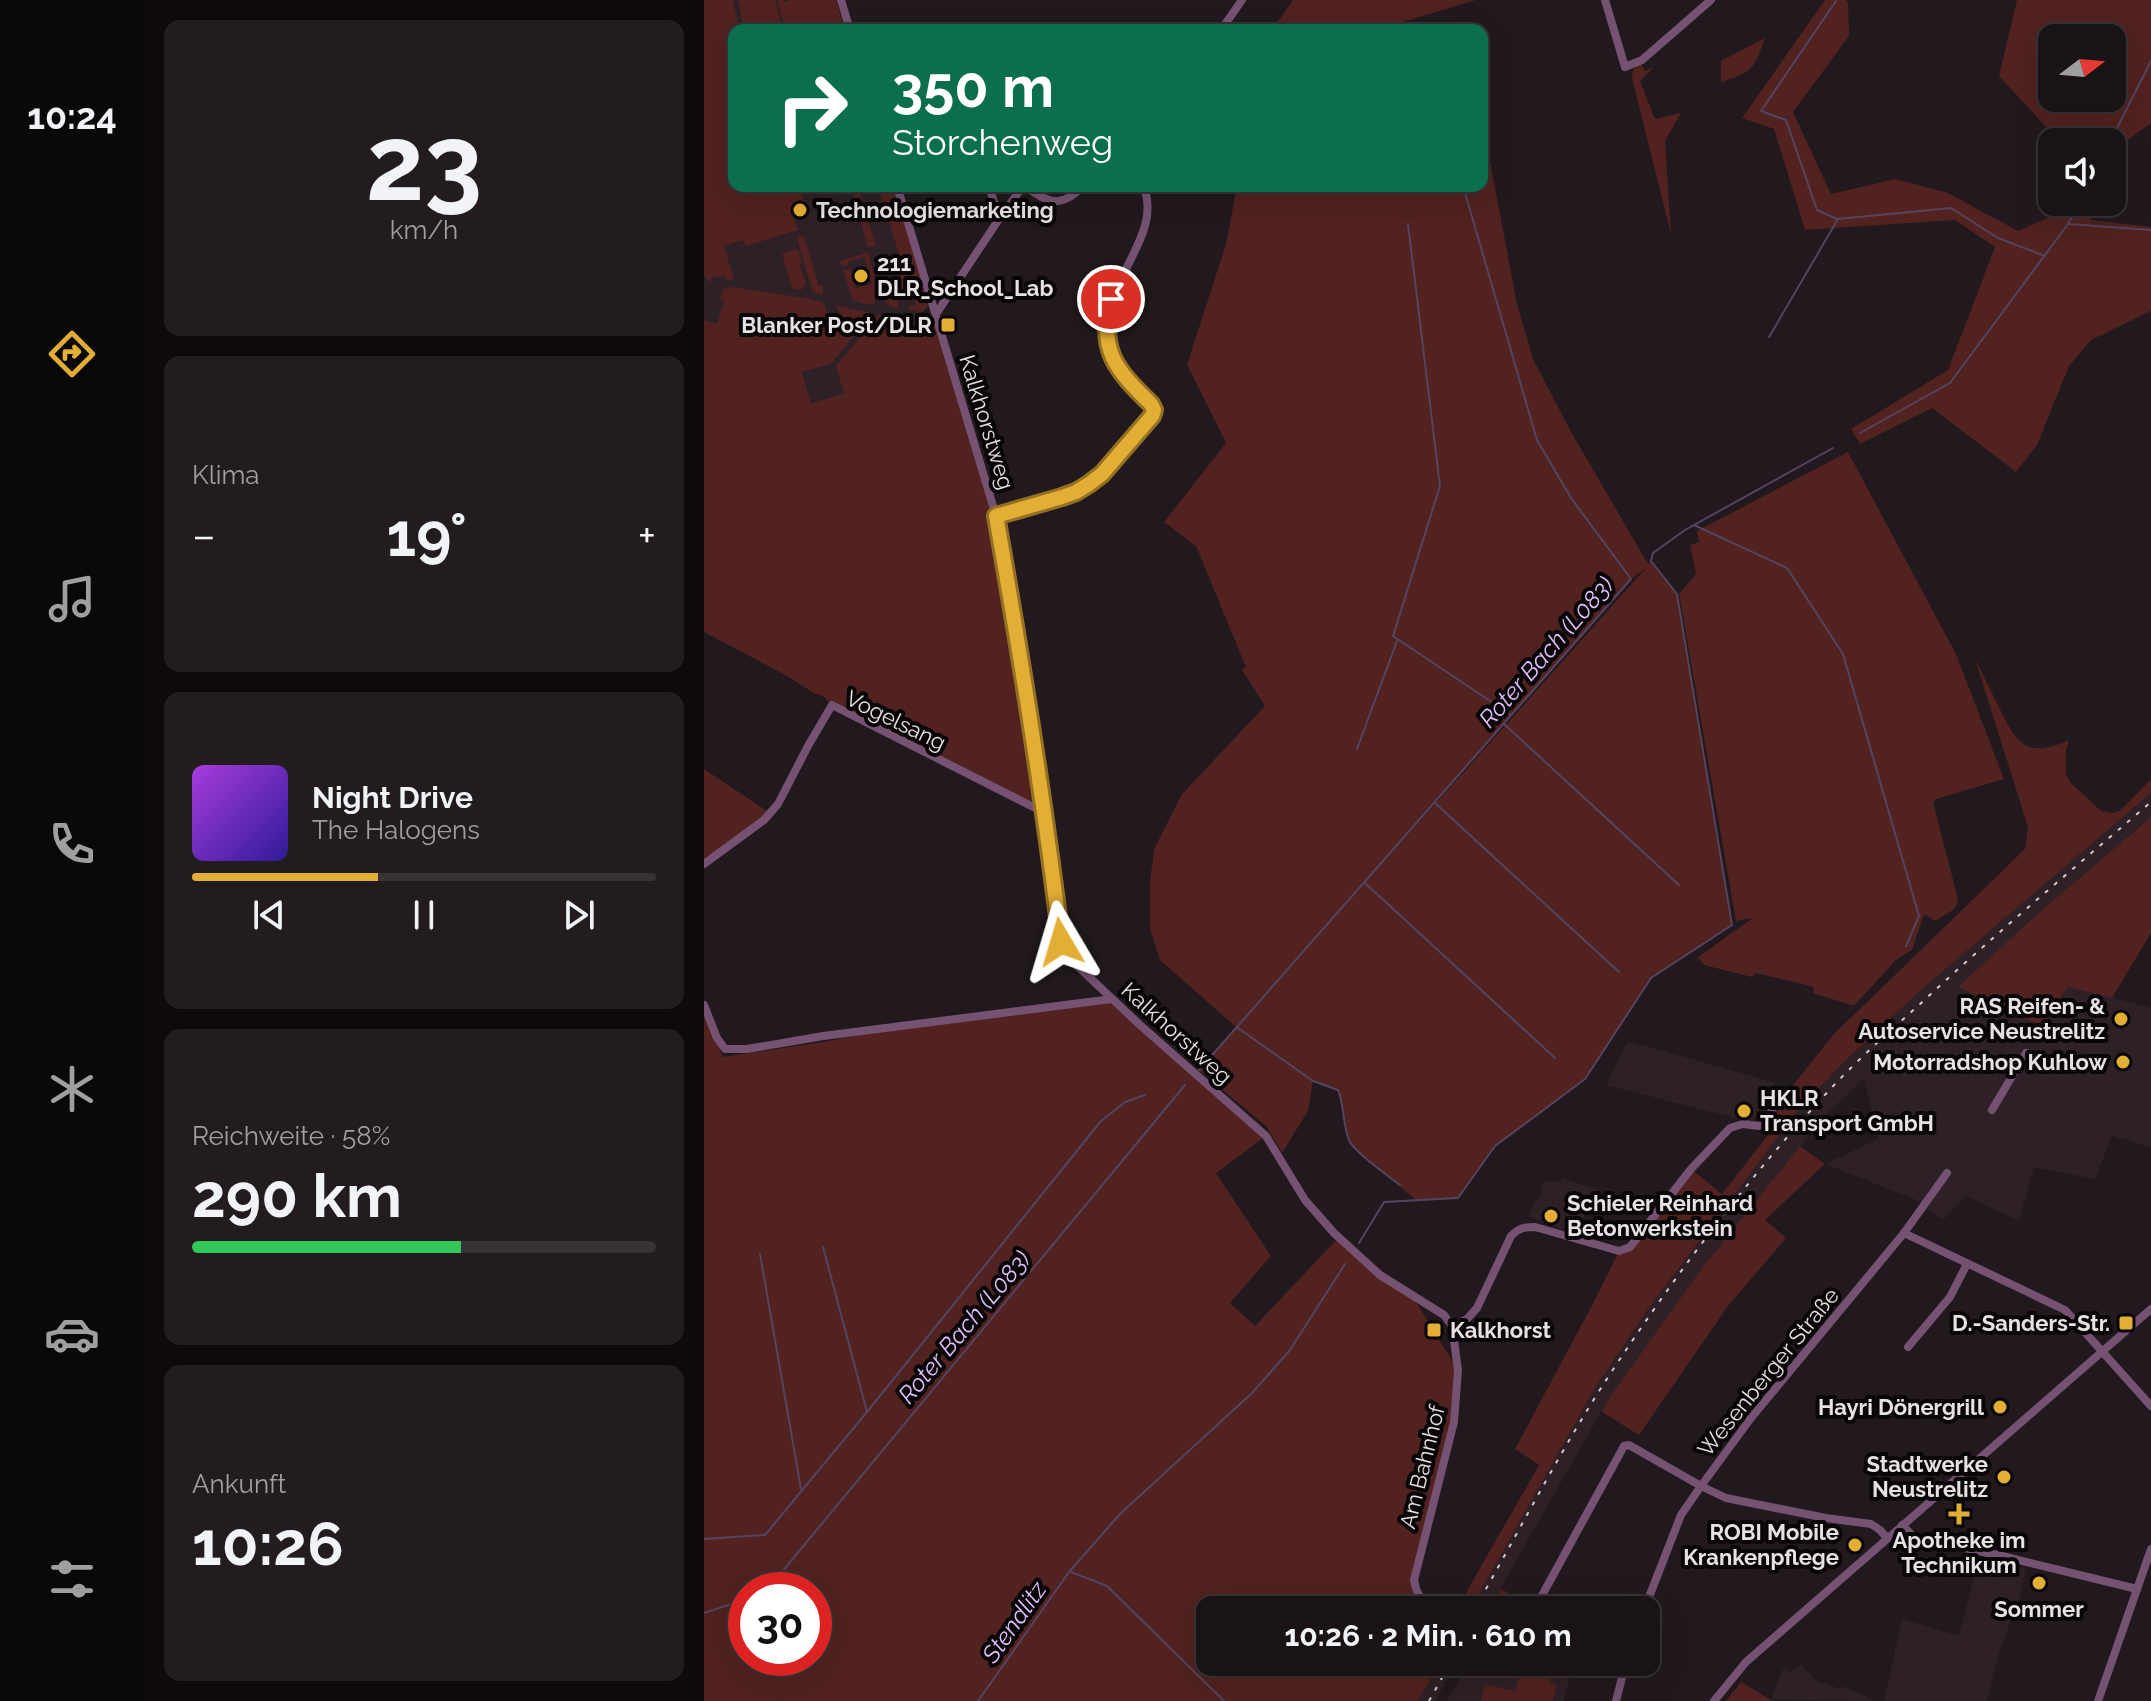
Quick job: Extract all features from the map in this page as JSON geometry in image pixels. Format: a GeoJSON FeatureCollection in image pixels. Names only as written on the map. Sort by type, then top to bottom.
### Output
{"type":"FeatureCollection","features":[{"type":"Feature","properties":{"kind":"street"},"geometry":{"type":"LineString","coordinates":[[841,0],[848,24]]}},
{"type":"Feature","properties":{"kind":"street"},"geometry":{"type":"LineString","coordinates":[[1225,24],[1242,0]]}},
{"type":"Feature","properties":{"kind":"street"},"geometry":{"type":"LineString","coordinates":[[1605,0],[1625,67],[1642,60],[1711,0]]}},
{"type":"Feature","properties":{"kind":"street","name":"Kalkhorstweg"},"geometry":{"type":"LineString","coordinates":[[899,192],[996,516],[1012,602],[1061,942],[1070,959],[1112,999],[1266,1136],[1305,1200],[1334,1233],[1380,1275],[1444,1315],[1452,1326]]}},
{"type":"Feature","properties":{"kind":"street"},"geometry":{"type":"LineString","coordinates":[[991,192],[999,219]]}},
{"type":"Feature","properties":{"kind":"street"},"geometry":{"type":"LineString","coordinates":[[936,315],[1019,192]]}},
{"type":"Feature","properties":{"kind":"street"},"geometry":{"type":"LineString","coordinates":[[1033,192],[1056,202],[1076,192]]}},
{"type":"Feature","properties":{"kind":"street"},"geometry":{"type":"LineString","coordinates":[[996,516],[1062,497],[1089,484],[1152,416],[1154,410],[1151,404],[1117,367],[1108,344],[1106,318],[1111,299],[1149,214],[1146,192]]}},
{"type":"Feature","properties":{"kind":"street","name":"Vogelsang"},"geometry":{"type":"LineString","coordinates":[[704,864],[764,820],[778,804],[832,705],[1043,812]]}},
{"type":"Feature","properties":{"kind":"street"},"geometry":{"type":"LineString","coordinates":[[704,1005],[717,1038],[725,1049],[747,1049],[823,1036],[1112,999]]}},
{"type":"Feature","properties":{"kind":"street"},"geometry":{"type":"LineString","coordinates":[[1992,1110],[2026,1053]]}},
{"type":"Feature","properties":{"kind":"street"},"geometry":{"type":"LineString","coordinates":[[1452,1326],[1467,1319],[1477,1308],[1511,1236],[1517,1230],[1535,1227],[1619,1251],[1625,1250],[1691,1169],[1730,1128],[1743,1124],[1759,1126],[1772,1111]]}},
{"type":"Feature","properties":{"kind":"street","name":"Wesenberger Straße"},"geometry":{"type":"LineString","coordinates":[[1649,1596],[1681,1515],[1701,1486],[1751,1418],[1904,1233],[1947,1173]]}},
{"type":"Feature","properties":{"kind":"street"},"geometry":{"type":"LineString","coordinates":[[1904,1233],[2065,1310],[2151,1406]]}},
{"type":"Feature","properties":{"kind":"street"},"geometry":{"type":"LineString","coordinates":[[1908,1347],[1950,1297],[1967,1264]]}},
{"type":"Feature","properties":{"kind":"street"},"geometry":{"type":"LineString","coordinates":[[1714,1701],[1746,1662],[2151,1309]]}},
{"type":"Feature","properties":{"kind":"street","name":"Am Bahnhof"},"geometry":{"type":"LineString","coordinates":[[1419,1596],[1414,1580],[1454,1422],[1458,1370],[1452,1326]]}},
{"type":"Feature","properties":{"kind":"street"},"geometry":{"type":"LineString","coordinates":[[1542,1596],[1624,1446],[1629,1445],[1726,1498],[1871,1524],[1887,1538]]}},
{"type":"Feature","properties":{"kind":"street"},"geometry":{"type":"LineString","coordinates":[[1902,1525],[1914,1537],[2137,1589]]}},
{"type":"Feature","properties":{"kind":"street"},"geometry":{"type":"LineString","coordinates":[[2098,1701],[2151,1549]]}},
{"type":"Feature","properties":{"kind":"street"},"geometry":{"type":"LineString","coordinates":[[1616,1701],[1622,1676]]}},
{"type":"Feature","properties":{"kind":"shaded area"},"geometry":{"type":"Polygon","coordinates":[[[704,0],[830,0],[837,24],[728,24],[728,192],[889,192],[922,298],[918,332],[791,496],[704,437],[704,0]]]}},
{"type":"Feature","properties":{"kind":"shaded area"},"geometry":{"type":"Polygon","coordinates":[[[704,0],[733,0],[738,24],[728,24],[728,192],[801,192],[804,203],[791,207],[798,230],[746,246],[743,240],[724,246],[734,279],[726,281],[724,276],[711,278],[711,283],[704,276],[704,0]]]}},
{"type":"Feature","properties":{"kind":"shaded area"},"geometry":{"type":"Polygon","coordinates":[[[738,0],[775,0],[781,24],[743,24],[738,0]]]}},
{"type":"Feature","properties":{"kind":"shaded area"},"geometry":{"type":"Polygon","coordinates":[[[777,0],[836,0],[843,24],[783,24],[777,0]]]}},
{"type":"Feature","properties":{"kind":"shaded area"},"geometry":{"type":"Polygon","coordinates":[[[1293,0],[1476,0],[1396,24],[1276,24],[1293,0]]]}},
{"type":"Feature","properties":{"kind":"shaded area"},"geometry":{"type":"Polygon","coordinates":[[[1825,0],[1846,0],[1849,36],[1793,112],[1831,194],[1895,179],[1948,193],[2018,231],[2052,216],[2089,216],[2091,220],[2151,227],[2151,311],[2091,340],[2069,366],[2037,445],[2016,472],[1932,408],[1860,444],[1851,429],[1948,370],[1995,247],[1955,220],[1805,230],[1774,129],[1742,118],[1825,0]]]}},
{"type":"Feature","properties":{"kind":"shaded area"},"geometry":{"type":"Polygon","coordinates":[[[2017,0],[2151,0],[2151,123],[2126,141],[2126,128],[2047,128],[1999,76],[2017,0]]]}},
{"type":"Feature","properties":{"kind":"shaded area"},"geometry":{"type":"Polygon","coordinates":[[[1765,38],[1751,68],[1721,82],[1721,61],[1765,38]]]}},
{"type":"Feature","properties":{"kind":"shaded area"},"geometry":{"type":"Polygon","coordinates":[[[1641,64],[1645,71],[1654,67],[1640,81],[1655,119],[1681,113],[1665,141],[1671,234],[1632,78],[1633,69],[1641,64]]]}},
{"type":"Feature","properties":{"kind":"shaded area"},"geometry":{"type":"Polygon","coordinates":[[[1488,153],[1517,304],[1533,359],[1570,430],[1648,564],[1651,561],[1677,594],[1732,925],[1651,978],[1585,1079],[1495,1146],[1458,1198],[1416,1200],[1351,1145],[1338,1090],[1313,1081],[1308,1111],[1282,1153],[1267,1127],[1199,1070],[1236,1027],[1160,960],[1150,929],[1154,849],[1182,794],[1265,706],[1242,670],[1246,667],[1196,546],[1164,522],[1226,443],[1187,365],[1226,244],[1236,192],[1488,192],[1488,153]],[[1645,569],[1631,579],[1396,848],[1645,569]]]}},
{"type":"Feature","properties":{"kind":"shaded area"},"geometry":{"type":"Polygon","coordinates":[[[852,192],[860,192],[876,246],[868,247],[852,192]]]}},
{"type":"Feature","properties":{"kind":"shaded area"},"geometry":{"type":"Polygon","coordinates":[[[880,192],[895,192],[925,291],[928,306],[923,312],[908,310],[911,305],[915,306],[915,299],[901,297],[897,305],[900,309],[885,300],[897,274],[897,263],[901,261],[880,192]]]}},
{"type":"Feature","properties":{"kind":"shaded area"},"geometry":{"type":"Polygon","coordinates":[[[804,236],[819,286],[823,286],[823,295],[812,290],[797,238],[804,236]]]}},
{"type":"Feature","properties":{"kind":"shaded area"},"geometry":{"type":"Polygon","coordinates":[[[798,249],[806,284],[801,290],[792,288],[782,254],[798,249]]]}},
{"type":"Feature","properties":{"kind":"shaded area"},"geometry":{"type":"Polygon","coordinates":[[[868,252],[878,289],[874,303],[869,305],[853,301],[843,270],[850,268],[856,288],[872,284],[864,257],[842,267],[840,261],[868,252]]]}},
{"type":"Feature","properties":{"kind":"shaded area"},"geometry":{"type":"Polygon","coordinates":[[[733,287],[824,303],[829,319],[841,315],[835,305],[872,313],[831,364],[802,372],[811,403],[844,394],[836,366],[879,314],[910,319],[909,325],[916,326],[917,319],[931,321],[936,315],[996,516],[1043,812],[832,705],[824,697],[704,632],[704,320],[717,324],[724,301],[719,299],[724,289],[733,287]]]}},
{"type":"Feature","properties":{"kind":"shaded area"},"geometry":{"type":"Polygon","coordinates":[[[1848,452],[1956,654],[2004,779],[1933,802],[1958,903],[1953,910],[1935,921],[1924,914],[1912,950],[1896,960],[1854,1006],[1813,993],[1814,987],[1704,965],[1698,957],[1753,918],[1736,921],[1679,594],[1696,574],[1690,545],[1699,542],[1697,531],[1848,452]]]}},
{"type":"Feature","properties":{"kind":"shaded area"},"geometry":{"type":"Polygon","coordinates":[[[1975,659],[2017,738],[2024,744],[2042,748],[2069,740],[2066,774],[2070,782],[2101,811],[2113,813],[2121,810],[2151,779],[2151,793],[1920,991],[1845,1061],[1796,1113],[1648,1309],[1595,1388],[1478,1596],[1464,1596],[1539,1465],[1515,1449],[1619,1251],[1625,1250],[1691,1169],[1722,1194],[1768,1135],[1779,1103],[1833,1035],[2025,849],[2028,827],[1975,659]]]}},
{"type":"Feature","properties":{"kind":"shaded area"},"geometry":{"type":"Polygon","coordinates":[[[704,769],[767,811],[704,860],[704,769]]]}},
{"type":"Feature","properties":{"kind":"shaded area"},"geometry":{"type":"Polygon","coordinates":[[[2151,793],[2151,817],[2035,916],[2068,986],[2151,1008],[2151,1147],[2112,1136],[2095,1179],[2034,1167],[2019,1221],[1966,1196],[1943,1220],[1914,1199],[1825,1164],[1878,1139],[1864,1078],[1826,1115],[1702,1268],[1609,1398],[1496,1596],[1478,1596],[1595,1388],[1648,1309],[1796,1113],[1845,1061],[1920,991],[2151,793]]]}},
{"type":"Feature","properties":{"kind":"shaded area"},"geometry":{"type":"Polygon","coordinates":[[[2151,817],[2151,933],[2112,998],[2068,987],[2042,1026],[1958,987],[2035,916],[2151,817]]]}},
{"type":"Feature","properties":{"kind":"shaded area"},"geometry":{"type":"Polygon","coordinates":[[[1112,999],[1266,1136],[1216,1173],[1271,1256],[1230,1303],[1255,1326],[1339,1237],[1411,1294],[1458,1370],[1458,1387],[1414,1579],[1424,1596],[1196,1596],[1196,1676],[1432,1676],[1418,1701],[704,1701],[704,1011],[723,1057],[899,1027],[1112,999]]]}},
{"type":"Feature","properties":{"kind":"shaded area"},"geometry":{"type":"Polygon","coordinates":[[[1628,1041],[1776,1083],[1770,1104],[1751,1122],[1606,1085],[1628,1041]]]}},
{"type":"Feature","properties":{"kind":"shaded area"},"geometry":{"type":"Polygon","coordinates":[[[1800,1146],[1825,1164],[1765,1220],[1786,1238],[1728,1306],[1639,1435],[1602,1412],[1702,1268],[1800,1146]]]}},
{"type":"Feature","properties":{"kind":"shaded area"},"geometry":{"type":"Polygon","coordinates":[[[1563,1178],[1598,1190],[1575,1233],[1529,1217],[1534,1202],[1540,1197],[1544,1181],[1559,1182],[1563,1178]]]}},
{"type":"Feature","properties":{"kind":"shaded area"},"geometry":{"type":"Polygon","coordinates":[[[1979,1558],[2026,1568],[1987,1701],[1884,1701],[1902,1619],[1959,1636],[1979,1558]]]}},
{"type":"Feature","properties":{"kind":"shaded area"},"geometry":{"type":"Polygon","coordinates":[[[1501,1589],[1514,1596],[1497,1596],[1501,1589]]]}},
{"type":"Feature","properties":{"kind":"shaded area"},"geometry":{"type":"Polygon","coordinates":[[[1801,1664],[1815,1680],[1840,1689],[1841,1686],[1872,1701],[1771,1700],[1781,1672],[1785,1668],[1790,1673],[1801,1664]]]}},
{"type":"Feature","properties":{"kind":"shaded area"},"geometry":{"type":"Polygon","coordinates":[[[1432,1676],[1449,1676],[1435,1701],[1418,1701],[1432,1676]]]}},
{"type":"Feature","properties":{"kind":"shaded area"},"geometry":{"type":"Polygon","coordinates":[[[1461,1676],[1519,1676],[1515,1691],[1485,1684],[1481,1701],[1447,1701],[1461,1676]]]}},
{"type":"Feature","properties":{"kind":"shaded area"},"geometry":{"type":"Polygon","coordinates":[[[1519,1676],[1552,1676],[1550,1682],[1557,1684],[1553,1701],[1481,1701],[1485,1684],[1515,1691],[1519,1676]]]}},
{"type":"Feature","properties":{"kind":"shaded area"},"geometry":{"type":"Polygon","coordinates":[[[1552,1676],[1570,1676],[1564,1701],[1553,1701],[1557,1684],[1550,1682],[1552,1676]]]}},
{"type":"Feature","properties":{"kind":"shaded area"},"geometry":{"type":"Polygon","coordinates":[[[1741,1682],[1771,1700],[1772,1701],[1726,1701],[1741,1682]]]}},
{"type":"Feature","properties":{"kind":"waterway"},"geometry":{"type":"LineString","coordinates":[[1836,1],[1761,111],[1786,120],[1817,210],[1837,219]]}},
{"type":"Feature","properties":{"kind":"waterway"},"geometry":{"type":"LineString","coordinates":[[2117,128],[2151,61]]}},
{"type":"Feature","properties":{"kind":"waterway","name":"Roter Bach (L083)"},"geometry":{"type":"LineString","coordinates":[[1199,1070],[1631,579],[1571,498],[1537,440],[1465,192]]}},
{"type":"Feature","properties":{"kind":"waterway"},"geometry":{"type":"LineString","coordinates":[[1769,337],[1838,219],[1951,208],[1998,238],[2045,256]]}},
{"type":"Feature","properties":{"kind":"waterway"},"geometry":{"type":"LineString","coordinates":[[1860,433],[1950,383],[2072,216]]}},
{"type":"Feature","properties":{"kind":"waterway"},"geometry":{"type":"LineString","coordinates":[[1408,224],[1440,486],[1393,636],[1511,715]]}},
{"type":"Feature","properties":{"kind":"waterway"},"geometry":{"type":"LineString","coordinates":[[2069,224],[2151,230]]}},
{"type":"Feature","properties":{"kind":"waterway"},"geometry":{"type":"LineString","coordinates":[[1359,1243],[1384,1202],[1458,1198],[1495,1146],[1585,1079],[1651,978],[1732,925],[1677,594],[1651,561],[1653,553],[1685,530],[1833,448]]}},
{"type":"Feature","properties":{"kind":"waterway"},"geometry":{"type":"LineString","coordinates":[[1694,525],[1787,568],[1843,654],[1919,916],[1906,946]]}},
{"type":"Feature","properties":{"kind":"waterway"},"geometry":{"type":"LineString","coordinates":[[1357,749],[1397,641]]}},
{"type":"Feature","properties":{"kind":"waterway"},"geometry":{"type":"LineString","coordinates":[[1504,724],[1679,885]]}},
{"type":"Feature","properties":{"kind":"waterway"},"geometry":{"type":"LineString","coordinates":[[1435,803],[1619,972]]}},
{"type":"Feature","properties":{"kind":"waterway"},"geometry":{"type":"LineString","coordinates":[[1365,883],[1555,1058]]}},
{"type":"Feature","properties":{"kind":"waterway"},"geometry":{"type":"LineString","coordinates":[[1238,1028],[1313,1081],[1338,1090],[1353,1147],[1400,1185]]}},
{"type":"Feature","properties":{"kind":"waterway","name":"Roter Bach (L083)"},"geometry":{"type":"LineString","coordinates":[[782,1572],[1185,1085]]}},
{"type":"Feature","properties":{"kind":"waterway"},"geometry":{"type":"LineString","coordinates":[[704,1539],[765,1535],[1101,1121],[1125,1102],[1145,1095]]}},
{"type":"Feature","properties":{"kind":"waterway"},"geometry":{"type":"LineString","coordinates":[[823,1247],[867,1412]]}},
{"type":"Feature","properties":{"kind":"waterway"},"geometry":{"type":"LineString","coordinates":[[760,1254],[801,1489]]}},
{"type":"Feature","properties":{"kind":"waterway"},"geometry":{"type":"LineString","coordinates":[[978,1701],[1069,1572],[1120,1514],[1252,1393],[1290,1350],[1345,1264]]}},
{"type":"Feature","properties":{"kind":"waterway","name":"Stendlitz"},"geometry":{"type":"LineString","coordinates":[[1071,1572],[1107,1586],[1224,1701]]}},
{"type":"Feature","properties":{"kind":"waterway","name":"Roter Bach (L083)"},"geometry":{"type":"LineString","coordinates":[[704,1613],[728,1605]]}},
{"type":"Feature","properties":{"kind":"railway"},"geometry":{"type":"LineString","coordinates":[[1482,1596],[1600,1389],[1695,1252],[1749,1182],[1836,1083],[1877,1043],[2151,802]]}},
{"type":"Feature","properties":{"kind":"railway"},"geometry":{"type":"LineString","coordinates":[[1429,1701],[1443,1676]]}},
{"type":"Feature","properties":{"kind":"place","name":"Technologiemarketing"},"geometry":{"type":"Point","coordinates":[800,210]}},
{"type":"Feature","properties":{"kind":"place","name":"211 DLR_School_Lab"},"geometry":{"type":"Point","coordinates":[861,276]}},
{"type":"Feature","properties":{"kind":"place","name":"Blanker Post/DLR"},"geometry":{"type":"Point","coordinates":[948,325]}},
{"type":"Feature","properties":{"kind":"place","name":"RAS Reifen- & Autoservice Neustrelitz"},"geometry":{"type":"Point","coordinates":[2121,1019]}},
{"type":"Feature","properties":{"kind":"place","name":"Motorradshop Kuhlow"},"geometry":{"type":"Point","coordinates":[2123,1062]}},
{"type":"Feature","properties":{"kind":"place","name":"HKLR Transport GmbH"},"geometry":{"type":"Point","coordinates":[1744,1111]}},
{"type":"Feature","properties":{"kind":"place","name":"Schieler Reinhard Betonwerkstein"},"geometry":{"type":"Point","coordinates":[1551,1216]}},
{"type":"Feature","properties":{"kind":"place","name":"D.-Sanders-Str."},"geometry":{"type":"Point","coordinates":[2126,1323]}},
{"type":"Feature","properties":{"kind":"place","name":"Kalkhorst"},"geometry":{"type":"Point","coordinates":[1434,1330]}},
{"type":"Feature","properties":{"kind":"place","name":"Hayri Dönergrill"},"geometry":{"type":"Point","coordinates":[2000,1407]}},
{"type":"Feature","properties":{"kind":"place","name":"Stadtwerke Neustrelitz"},"geometry":{"type":"Point","coordinates":[2004,1477]}},
{"type":"Feature","properties":{"kind":"place","name":"Apotheke im Technikum"},"geometry":{"type":"Point","coordinates":[1959,1514]}},
{"type":"Feature","properties":{"kind":"place","name":"ROBI Mobile Krankenpflege"},"geometry":{"type":"Point","coordinates":[1855,1545]}},
{"type":"Feature","properties":{"kind":"place","name":"Sommer"},"geometry":{"type":"Point","coordinates":[2039,1583]}},
{"type":"Feature","properties":{"kind":"route"},"geometry":{"type":"LineString","coordinates":[[1061,942],[1012,602],[996,516],[1062,497],[1089,484],[1102,474],[1152,416],[1154,410],[1151,404],[1117,367],[1108,344],[1106,318],[1111,299]]}}]}
